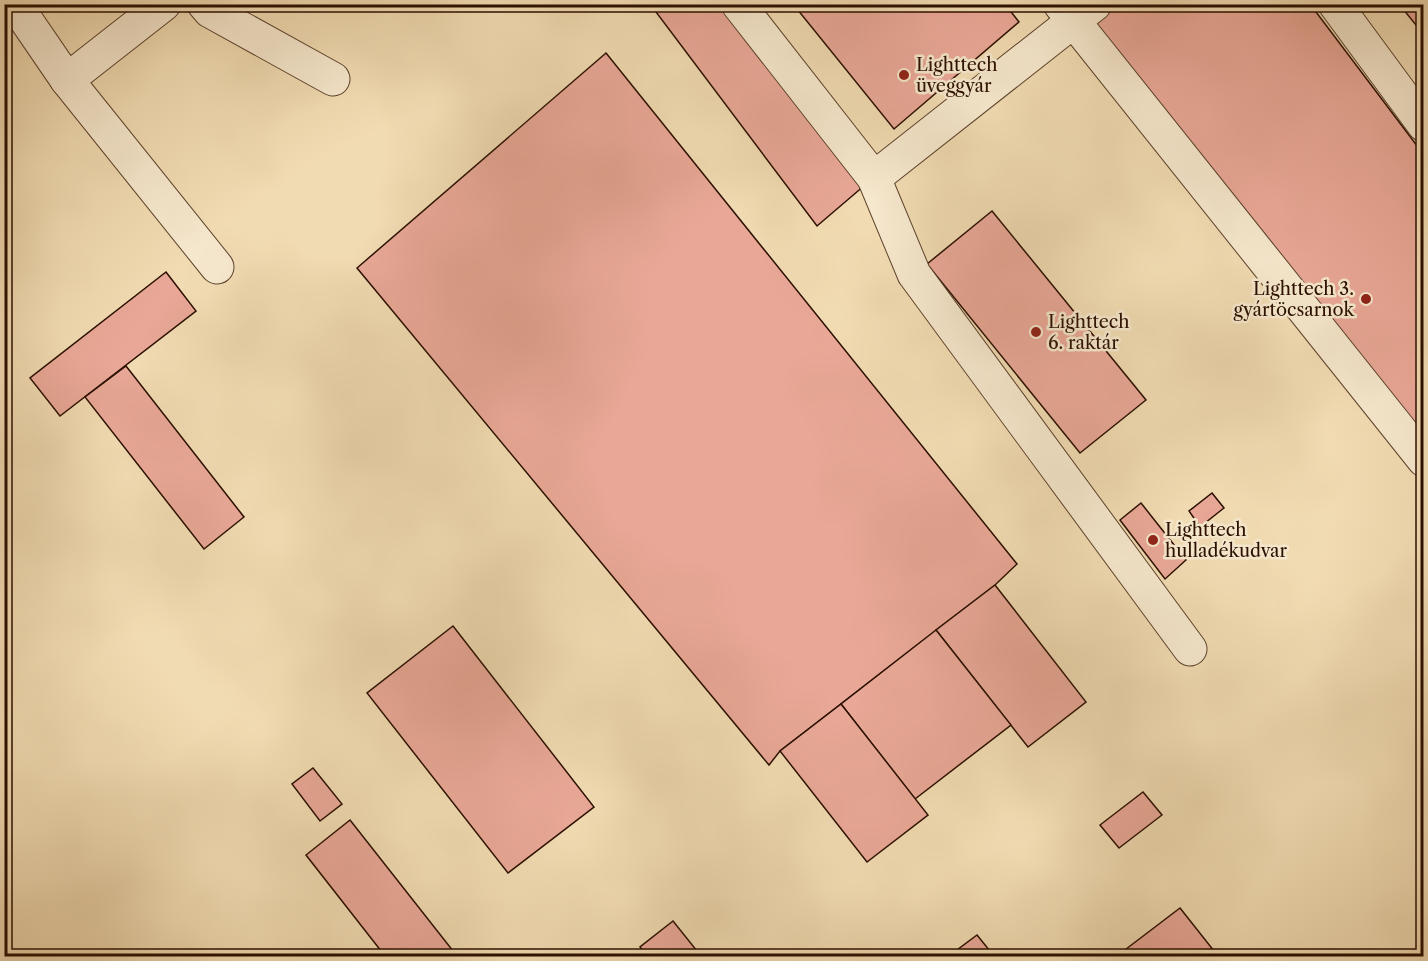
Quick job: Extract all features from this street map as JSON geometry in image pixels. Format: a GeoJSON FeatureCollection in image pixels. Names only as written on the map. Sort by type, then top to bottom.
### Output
{"type":"FeatureCollection","features":[{"type":"Feature","properties":{"kind":"street"},"geometry":{"type":"LineString","coordinates":[[15,4],[67,80],[217,267]]}},
{"type":"Feature","properties":{"kind":"street"},"geometry":{"type":"LineString","coordinates":[[67,80],[164,4]]}},
{"type":"Feature","properties":{"kind":"street"},"geometry":{"type":"LineString","coordinates":[[204,4],[210,11],[333,80]]}},
{"type":"Feature","properties":{"kind":"street"},"geometry":{"type":"LineString","coordinates":[[738,4],[874,178],[914,274],[1190,649]]}},
{"type":"Feature","properties":{"kind":"street"},"geometry":{"type":"LineString","coordinates":[[1335,4],[1424,125]]}},
{"type":"Feature","properties":{"kind":"street"},"geometry":{"type":"LineString","coordinates":[[874,178],[1076,10],[1424,460]]}},
{"type":"Feature","properties":{"kind":"building"},"geometry":{"type":"Polygon","coordinates":[[[650,4],[722,4],[865,185],[817,226],[650,4]]]}},
{"type":"Feature","properties":{"kind":"building","name":"Lighttech üveggyár"},"geometry":{"type":"Polygon","coordinates":[[[793,4],[1005,4],[1019,22],[894,129],[793,4]]]}},
{"type":"Feature","properties":{"kind":"building","name":"Lighttech 3. gyártöcsarnok"},"geometry":{"type":"Polygon","coordinates":[[[1118,4],[1310,4],[1424,155],[1424,444],[1093,26],[1118,4]]]}},
{"type":"Feature","properties":{"kind":"building"},"geometry":{"type":"Polygon","coordinates":[[[1399,4],[1424,4],[1424,35],[1399,4]]]}},
{"type":"Feature","properties":{"kind":"building"},"geometry":{"type":"Polygon","coordinates":[[[606,53],[1017,564],[995,585],[780,751],[769,765],[357,268],[606,53]]]}},
{"type":"Feature","properties":{"kind":"building","name":"Lighttech 6. raktár"},"geometry":{"type":"Polygon","coordinates":[[[992,211],[1146,400],[1080,453],[927,264],[992,211]]]}},
{"type":"Feature","properties":{"kind":"building"},"geometry":{"type":"Polygon","coordinates":[[[166,272],[196,311],[60,416],[30,378],[166,272]]]}},
{"type":"Feature","properties":{"kind":"building"},"geometry":{"type":"Polygon","coordinates":[[[126,366],[244,517],[204,549],[85,397],[126,366]]]}},
{"type":"Feature","properties":{"kind":"building"},"geometry":{"type":"Polygon","coordinates":[[[1212,493],[1224,508],[1200,527],[1189,511],[1212,493]]]}},
{"type":"Feature","properties":{"kind":"building","name":"Lighttech hulladékudvar"},"geometry":{"type":"Polygon","coordinates":[[[1141,503],[1186,560],[1165,579],[1120,520],[1141,503]]]}},
{"type":"Feature","properties":{"kind":"building"},"geometry":{"type":"Polygon","coordinates":[[[995,585],[1086,702],[1028,747],[936,630],[995,585]]]}},
{"type":"Feature","properties":{"kind":"building"},"geometry":{"type":"Polygon","coordinates":[[[453,626],[594,807],[508,873],[367,693],[453,626]]]}},
{"type":"Feature","properties":{"kind":"building"},"geometry":{"type":"Polygon","coordinates":[[[936,630],[1011,725],[915,799],[841,704],[936,630]]]}},
{"type":"Feature","properties":{"kind":"building"},"geometry":{"type":"Polygon","coordinates":[[[841,704],[928,815],[867,862],[780,751],[841,704]]]}},
{"type":"Feature","properties":{"kind":"building"},"geometry":{"type":"Polygon","coordinates":[[[313,768],[342,804],[320,821],[292,784],[313,768]]]}},
{"type":"Feature","properties":{"kind":"building"},"geometry":{"type":"Polygon","coordinates":[[[1143,792],[1162,815],[1119,848],[1100,825],[1143,792]]]}},
{"type":"Feature","properties":{"kind":"building"},"geometry":{"type":"Polygon","coordinates":[[[350,820],[457,956],[385,956],[306,855],[350,820]]]}},
{"type":"Feature","properties":{"kind":"building"},"geometry":{"type":"Polygon","coordinates":[[[1180,908],[1218,956],[1117,956],[1180,908]]]}},
{"type":"Feature","properties":{"kind":"building"},"geometry":{"type":"Polygon","coordinates":[[[673,921],[701,956],[647,956],[640,947],[673,921]]]}},
{"type":"Feature","properties":{"kind":"building"},"geometry":{"type":"Polygon","coordinates":[[[977,935],[994,956],[955,956],[953,953],[977,935]]]}},
{"type":"Feature","properties":{"kind":"place","name":"Lighttech üveggyár"},"geometry":{"type":"Point","coordinates":[904,75]}},
{"type":"Feature","properties":{"kind":"place","name":"Lighttech 3. gyártöcsarnok"},"geometry":{"type":"Point","coordinates":[1366,299]}},
{"type":"Feature","properties":{"kind":"place","name":"Lighttech 6. raktár"},"geometry":{"type":"Point","coordinates":[1036,332]}},
{"type":"Feature","properties":{"kind":"place","name":"Lighttech hulladékudvar"},"geometry":{"type":"Point","coordinates":[1153,540]}}]}
